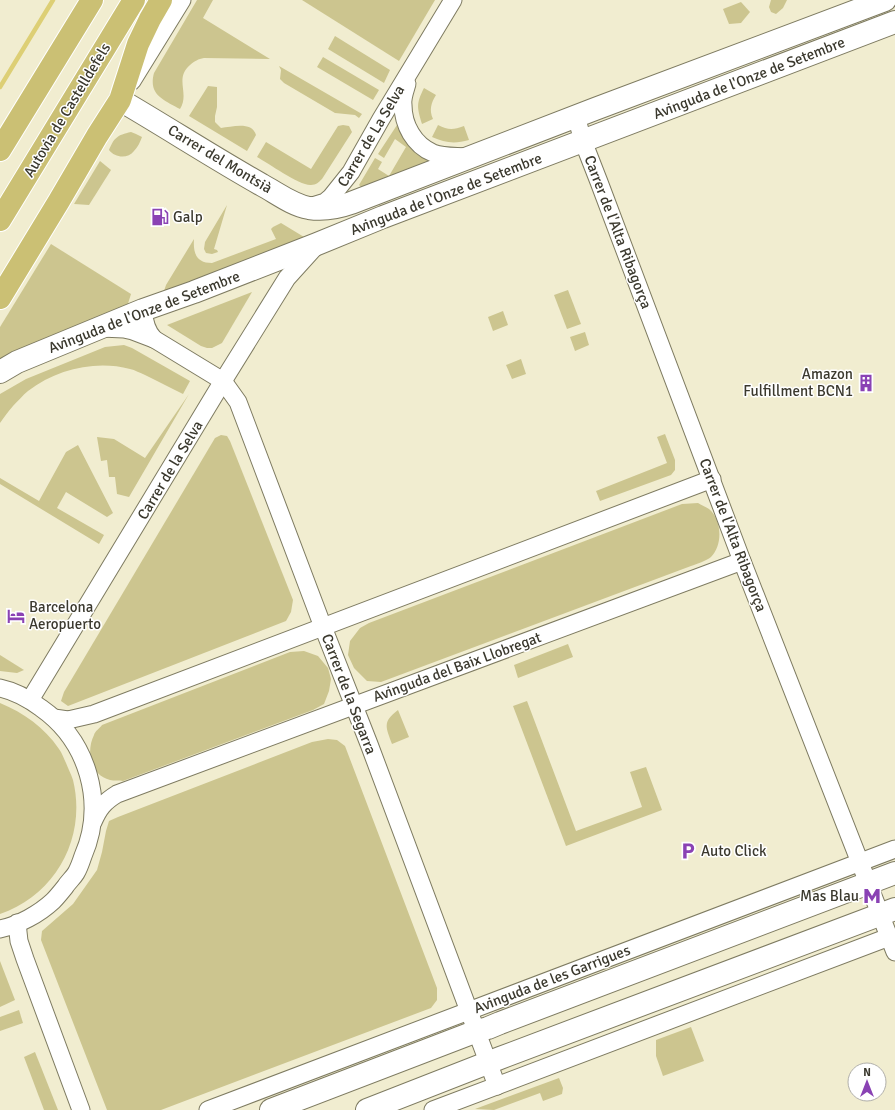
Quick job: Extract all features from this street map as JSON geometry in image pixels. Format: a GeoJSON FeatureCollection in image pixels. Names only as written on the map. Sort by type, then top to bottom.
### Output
{"type":"FeatureCollection","features":[{"type":"Feature","properties":{"kind":"highway"},"geometry":{"type":"LineString","coordinates":[[0,150],[92,0]]}},
{"type":"Feature","properties":{"kind":"highway","name":"Autovia de Castelldefels"},"geometry":{"type":"LineString","coordinates":[[0,220],[134,0]]}},
{"type":"Feature","properties":{"kind":"highway"},"geometry":{"type":"LineString","coordinates":[[0,298],[120,100],[138,44],[161,0]]}},
{"type":"Feature","properties":{"kind":"main road","name":"Avinguda de l'Onze de Setembre"},"geometry":{"type":"LineString","coordinates":[[316,208],[341,206],[351,203],[576,116],[885,0]]}},
{"type":"Feature","properties":{"kind":"main road","name":"Avinguda de l'Onze de Setembre"},"geometry":{"type":"LineString","coordinates":[[0,372],[17,362],[143,310],[194,292],[317,244],[383,216],[895,22]]}},
{"type":"Feature","properties":{"kind":"main road","name":"Carrer del Montsià"},"geometry":{"type":"LineString","coordinates":[[120,100],[240,173],[293,202],[316,208]]}},
{"type":"Feature","properties":{"kind":"main road","name":"Avinguda de les Garrigues"},"geometry":{"type":"LineString","coordinates":[[271,1110],[895,873]]}},
{"type":"Feature","properties":{"kind":"main road"},"geometry":{"type":"LineString","coordinates":[[367,1110],[888,912]]}},
{"type":"Feature","properties":{"kind":"street"},"geometry":{"type":"LineString","coordinates":[[120,100],[182,0]]}},
{"type":"Feature","properties":{"kind":"street","name":"Carrer de La Selva"},"geometry":{"type":"LineString","coordinates":[[316,208],[336,192],[351,172],[381,119],[453,0]]}},
{"type":"Feature","properties":{"kind":"street","name":"Carrer de La Selva"},"geometry":{"type":"LineString","coordinates":[[410,72],[402,105],[404,116],[412,136],[419,144],[432,153],[469,158]]}},
{"type":"Feature","properties":{"kind":"street","name":"Carrer de l'Alta Ribagorça"},"geometry":{"type":"LineString","coordinates":[[576,116],[583,141],[742,561],[868,883],[888,912],[892,944]]}},
{"type":"Feature","properties":{"kind":"street","name":"Carrer de la Selva"},"geometry":{"type":"LineString","coordinates":[[30,700],[287,278],[317,244]]}},
{"type":"Feature","properties":{"kind":"street"},"geometry":{"type":"LineString","coordinates":[[143,310],[147,329],[154,339]]}},
{"type":"Feature","properties":{"kind":"street","name":"Carrer de la Segarra"},"geometry":{"type":"LineString","coordinates":[[101,328],[124,329],[154,339],[223,381],[238,402],[323,627],[355,706],[497,1086]]}},
{"type":"Feature","properties":{"kind":"street"},"geometry":{"type":"LineString","coordinates":[[54,718],[68,720],[94,714],[712,479]]}},
{"type":"Feature","properties":{"kind":"street","name":"Avinguda del Baix Llobregat"},"geometry":{"type":"LineString","coordinates":[[93,822],[98,810],[106,800],[117,794],[742,561]]}},
{"type":"Feature","properties":{"kind":"street"},"geometry":{"type":"LineString","coordinates":[[0,688],[30,700],[54,718],[70,736],[83,758],[91,785],[94,803],[93,822],[89,843],[77,872],[54,900],[37,914],[8,928],[0,929]]}},
{"type":"Feature","properties":{"kind":"street","name":"Avinguda de les Garrigues"},"geometry":{"type":"LineString","coordinates":[[208,1110],[895,849]]}},
{"type":"Feature","properties":{"kind":"street"},"geometry":{"type":"LineString","coordinates":[[17,923],[19,941],[25,959],[81,1110]]}},
{"type":"Feature","properties":{"kind":"street"},"geometry":{"type":"LineString","coordinates":[[433,1110],[892,944]]}},
{"type":"Feature","properties":{"kind":"shaded area"},"geometry":{"type":"Polygon","coordinates":[[[197,0],[213,0],[203,18],[270,59],[204,58],[197,60],[185,70],[182,81],[184,97],[180,109],[168,103],[155,92],[153,87],[154,73],[197,0]]]}},
{"type":"Feature","properties":{"kind":"shaded area"},"geometry":{"type":"Polygon","coordinates":[[[302,0],[435,0],[399,61],[302,0]]]}},
{"type":"Feature","properties":{"kind":"shaded area"},"geometry":{"type":"Polygon","coordinates":[[[771,0],[787,0],[783,8],[776,14],[771,12],[769,7],[771,0]]]}},
{"type":"Feature","properties":{"kind":"shaded area"},"geometry":{"type":"Polygon","coordinates":[[[741,2],[750,12],[741,23],[729,24],[723,9],[741,2]]]}},
{"type":"Feature","properties":{"kind":"shaded area"},"geometry":{"type":"Polygon","coordinates":[[[335,36],[390,70],[384,83],[328,49],[335,36]]]}},
{"type":"Feature","properties":{"kind":"shaded area"},"geometry":{"type":"Polygon","coordinates":[[[323,57],[379,90],[373,100],[317,67],[323,57]]]}},
{"type":"Feature","properties":{"kind":"shaded area"},"geometry":{"type":"Polygon","coordinates":[[[279,66],[362,114],[359,118],[355,115],[335,113],[284,83],[280,79],[281,70],[279,66]]]}},
{"type":"Feature","properties":{"kind":"shaded area"},"geometry":{"type":"Polygon","coordinates":[[[208,86],[217,87],[215,122],[221,128],[246,126],[254,131],[256,135],[247,151],[189,116],[208,86]]]}},
{"type":"Feature","properties":{"kind":"shaded area"},"geometry":{"type":"Polygon","coordinates":[[[424,88],[436,95],[431,107],[433,119],[422,124],[418,106],[424,88]]]}},
{"type":"Feature","properties":{"kind":"shaded area"},"geometry":{"type":"Polygon","coordinates":[[[397,125],[412,150],[427,160],[426,162],[361,187],[359,185],[375,158],[382,162],[378,169],[389,176],[406,147],[395,139],[384,158],[378,154],[397,125]]]}},
{"type":"Feature","properties":{"kind":"shaded area"},"geometry":{"type":"Polygon","coordinates":[[[438,125],[451,129],[464,126],[469,140],[450,142],[441,141],[432,137],[438,125]]]}},
{"type":"Feature","properties":{"kind":"shaded area"},"geometry":{"type":"Polygon","coordinates":[[[338,126],[349,126],[352,132],[322,179],[314,184],[311,185],[299,182],[257,157],[266,142],[311,169],[338,126]]]}},
{"type":"Feature","properties":{"kind":"shaded area"},"geometry":{"type":"Polygon","coordinates":[[[131,132],[142,137],[138,146],[131,154],[118,156],[109,150],[117,138],[122,134],[131,132]]]}},
{"type":"Feature","properties":{"kind":"shaded area"},"geometry":{"type":"Polygon","coordinates":[[[100,161],[111,170],[89,205],[74,204],[100,161]]]}},
{"type":"Feature","properties":{"kind":"shaded area"},"geometry":{"type":"Polygon","coordinates":[[[227,205],[214,249],[218,252],[212,254],[206,253],[204,249],[205,242],[227,205]]]}},
{"type":"Feature","properties":{"kind":"shaded area"},"geometry":{"type":"Polygon","coordinates":[[[281,223],[309,240],[163,294],[166,285],[194,239],[195,253],[199,259],[207,263],[212,263],[276,239],[271,229],[281,223]]]}},
{"type":"Feature","properties":{"kind":"shaded area"},"geometry":{"type":"Polygon","coordinates":[[[51,244],[131,294],[126,310],[0,362],[0,327],[51,244]]]}},
{"type":"Feature","properties":{"kind":"shaded area"},"geometry":{"type":"Polygon","coordinates":[[[568,290],[581,324],[567,329],[554,295],[568,290]]]}},
{"type":"Feature","properties":{"kind":"shaded area"},"geometry":{"type":"Polygon","coordinates":[[[252,292],[222,343],[212,348],[201,346],[167,325],[252,292]]]}},
{"type":"Feature","properties":{"kind":"shaded area"},"geometry":{"type":"Polygon","coordinates":[[[503,311],[508,325],[493,331],[488,317],[503,311]]]}},
{"type":"Feature","properties":{"kind":"shaded area"},"geometry":{"type":"Polygon","coordinates":[[[585,332],[589,345],[575,351],[570,337],[585,332]]]}},
{"type":"Feature","properties":{"kind":"shaded area"},"geometry":{"type":"Polygon","coordinates":[[[124,345],[190,381],[183,394],[132,369],[117,366],[90,366],[77,368],[39,383],[22,396],[0,423],[0,394],[26,379],[105,347],[124,345]]]}},
{"type":"Feature","properties":{"kind":"shaded area"},"geometry":{"type":"Polygon","coordinates":[[[521,359],[526,374],[512,379],[506,365],[521,359]]]}},
{"type":"Feature","properties":{"kind":"shaded area"},"geometry":{"type":"Polygon","coordinates":[[[189,394],[129,497],[117,494],[115,477],[109,477],[107,460],[101,461],[97,437],[114,439],[145,458],[189,394]]]}},
{"type":"Feature","properties":{"kind":"shaded area"},"geometry":{"type":"Polygon","coordinates":[[[665,434],[675,460],[675,470],[671,475],[600,501],[596,491],[667,463],[657,437],[665,434]]]}},
{"type":"Feature","properties":{"kind":"shaded area"},"geometry":{"type":"Polygon","coordinates":[[[221,435],[227,436],[230,441],[293,600],[291,612],[286,621],[68,706],[61,701],[64,692],[215,438],[221,435]]]}},
{"type":"Feature","properties":{"kind":"shaded area"},"geometry":{"type":"Polygon","coordinates":[[[78,445],[113,513],[107,517],[66,492],[57,508],[104,535],[99,544],[0,484],[0,478],[39,501],[66,452],[78,445]]]}},
{"type":"Feature","properties":{"kind":"shaded area"},"geometry":{"type":"Polygon","coordinates":[[[698,503],[709,509],[719,526],[718,546],[715,552],[707,560],[381,682],[367,681],[354,668],[348,655],[350,641],[360,628],[369,623],[682,504],[698,503]]]}},
{"type":"Feature","properties":{"kind":"shaded area"},"geometry":{"type":"Polygon","coordinates":[[[568,644],[573,657],[518,678],[514,665],[568,644]]]}},
{"type":"Feature","properties":{"kind":"shaded area"},"geometry":{"type":"Polygon","coordinates":[[[304,651],[318,656],[328,668],[331,679],[329,691],[324,704],[313,710],[123,781],[110,780],[103,777],[94,768],[90,755],[90,748],[96,731],[102,725],[290,652],[304,651]]]}},
{"type":"Feature","properties":{"kind":"shaded area"},"geometry":{"type":"Polygon","coordinates":[[[0,655],[24,670],[17,673],[0,671],[0,655]]]}},
{"type":"Feature","properties":{"kind":"shaded area"},"geometry":{"type":"Polygon","coordinates":[[[527,701],[576,831],[642,807],[630,772],[646,767],[662,810],[566,846],[513,706],[527,701]]]}},
{"type":"Feature","properties":{"kind":"shaded area"},"geometry":{"type":"Polygon","coordinates":[[[0,703],[25,716],[40,727],[53,741],[61,752],[73,780],[76,801],[75,822],[71,842],[63,861],[51,878],[37,893],[20,905],[0,914],[0,703]]]}},
{"type":"Feature","properties":{"kind":"shaded area"},"geometry":{"type":"Polygon","coordinates":[[[398,710],[409,737],[392,744],[387,729],[387,722],[389,718],[398,710]]]}},
{"type":"Feature","properties":{"kind":"shaded area"},"geometry":{"type":"Polygon","coordinates":[[[328,739],[337,740],[345,746],[437,988],[437,1000],[431,1008],[161,1110],[107,1110],[41,940],[42,931],[73,904],[97,870],[109,821],[312,742],[328,739]]]}},
{"type":"Feature","properties":{"kind":"shaded area"},"geometry":{"type":"Polygon","coordinates":[[[0,961],[15,1000],[0,1007],[0,961]]]}},
{"type":"Feature","properties":{"kind":"shaded area"},"geometry":{"type":"Polygon","coordinates":[[[19,1010],[23,1023],[0,1031],[0,1017],[19,1010]]]}},
{"type":"Feature","properties":{"kind":"shaded area"},"geometry":{"type":"Polygon","coordinates":[[[691,1027],[704,1061],[663,1076],[656,1056],[656,1040],[691,1027]]]}},
{"type":"Feature","properties":{"kind":"shaded area"},"geometry":{"type":"Polygon","coordinates":[[[35,1052],[58,1110],[44,1110],[24,1057],[35,1052]]]}},
{"type":"Feature","properties":{"kind":"shaded area"},"geometry":{"type":"Polygon","coordinates":[[[559,1078],[563,1088],[562,1094],[543,1101],[540,1093],[494,1110],[475,1109],[559,1078]]]}},
{"type":"Feature","properties":{"kind":"waterway"},"geometry":{"type":"LineString","coordinates":[[0,87],[53,0]]}},
{"type":"Feature","properties":{"kind":"place","name":"Galp"},"geometry":{"type":"Point","coordinates":[160,217]}},
{"type":"Feature","properties":{"kind":"place","name":"Amazon Fulfillment BCN1"},"geometry":{"type":"Point","coordinates":[866,383]}},
{"type":"Feature","properties":{"kind":"place","name":"Barcelona Aeropuerto"},"geometry":{"type":"Point","coordinates":[16,616]}},
{"type":"Feature","properties":{"kind":"place","name":"Auto Click"},"geometry":{"type":"Point","coordinates":[688,851]}},
{"type":"Feature","properties":{"kind":"place","name":"Mas Blau"},"geometry":{"type":"Point","coordinates":[872,896]}}]}
